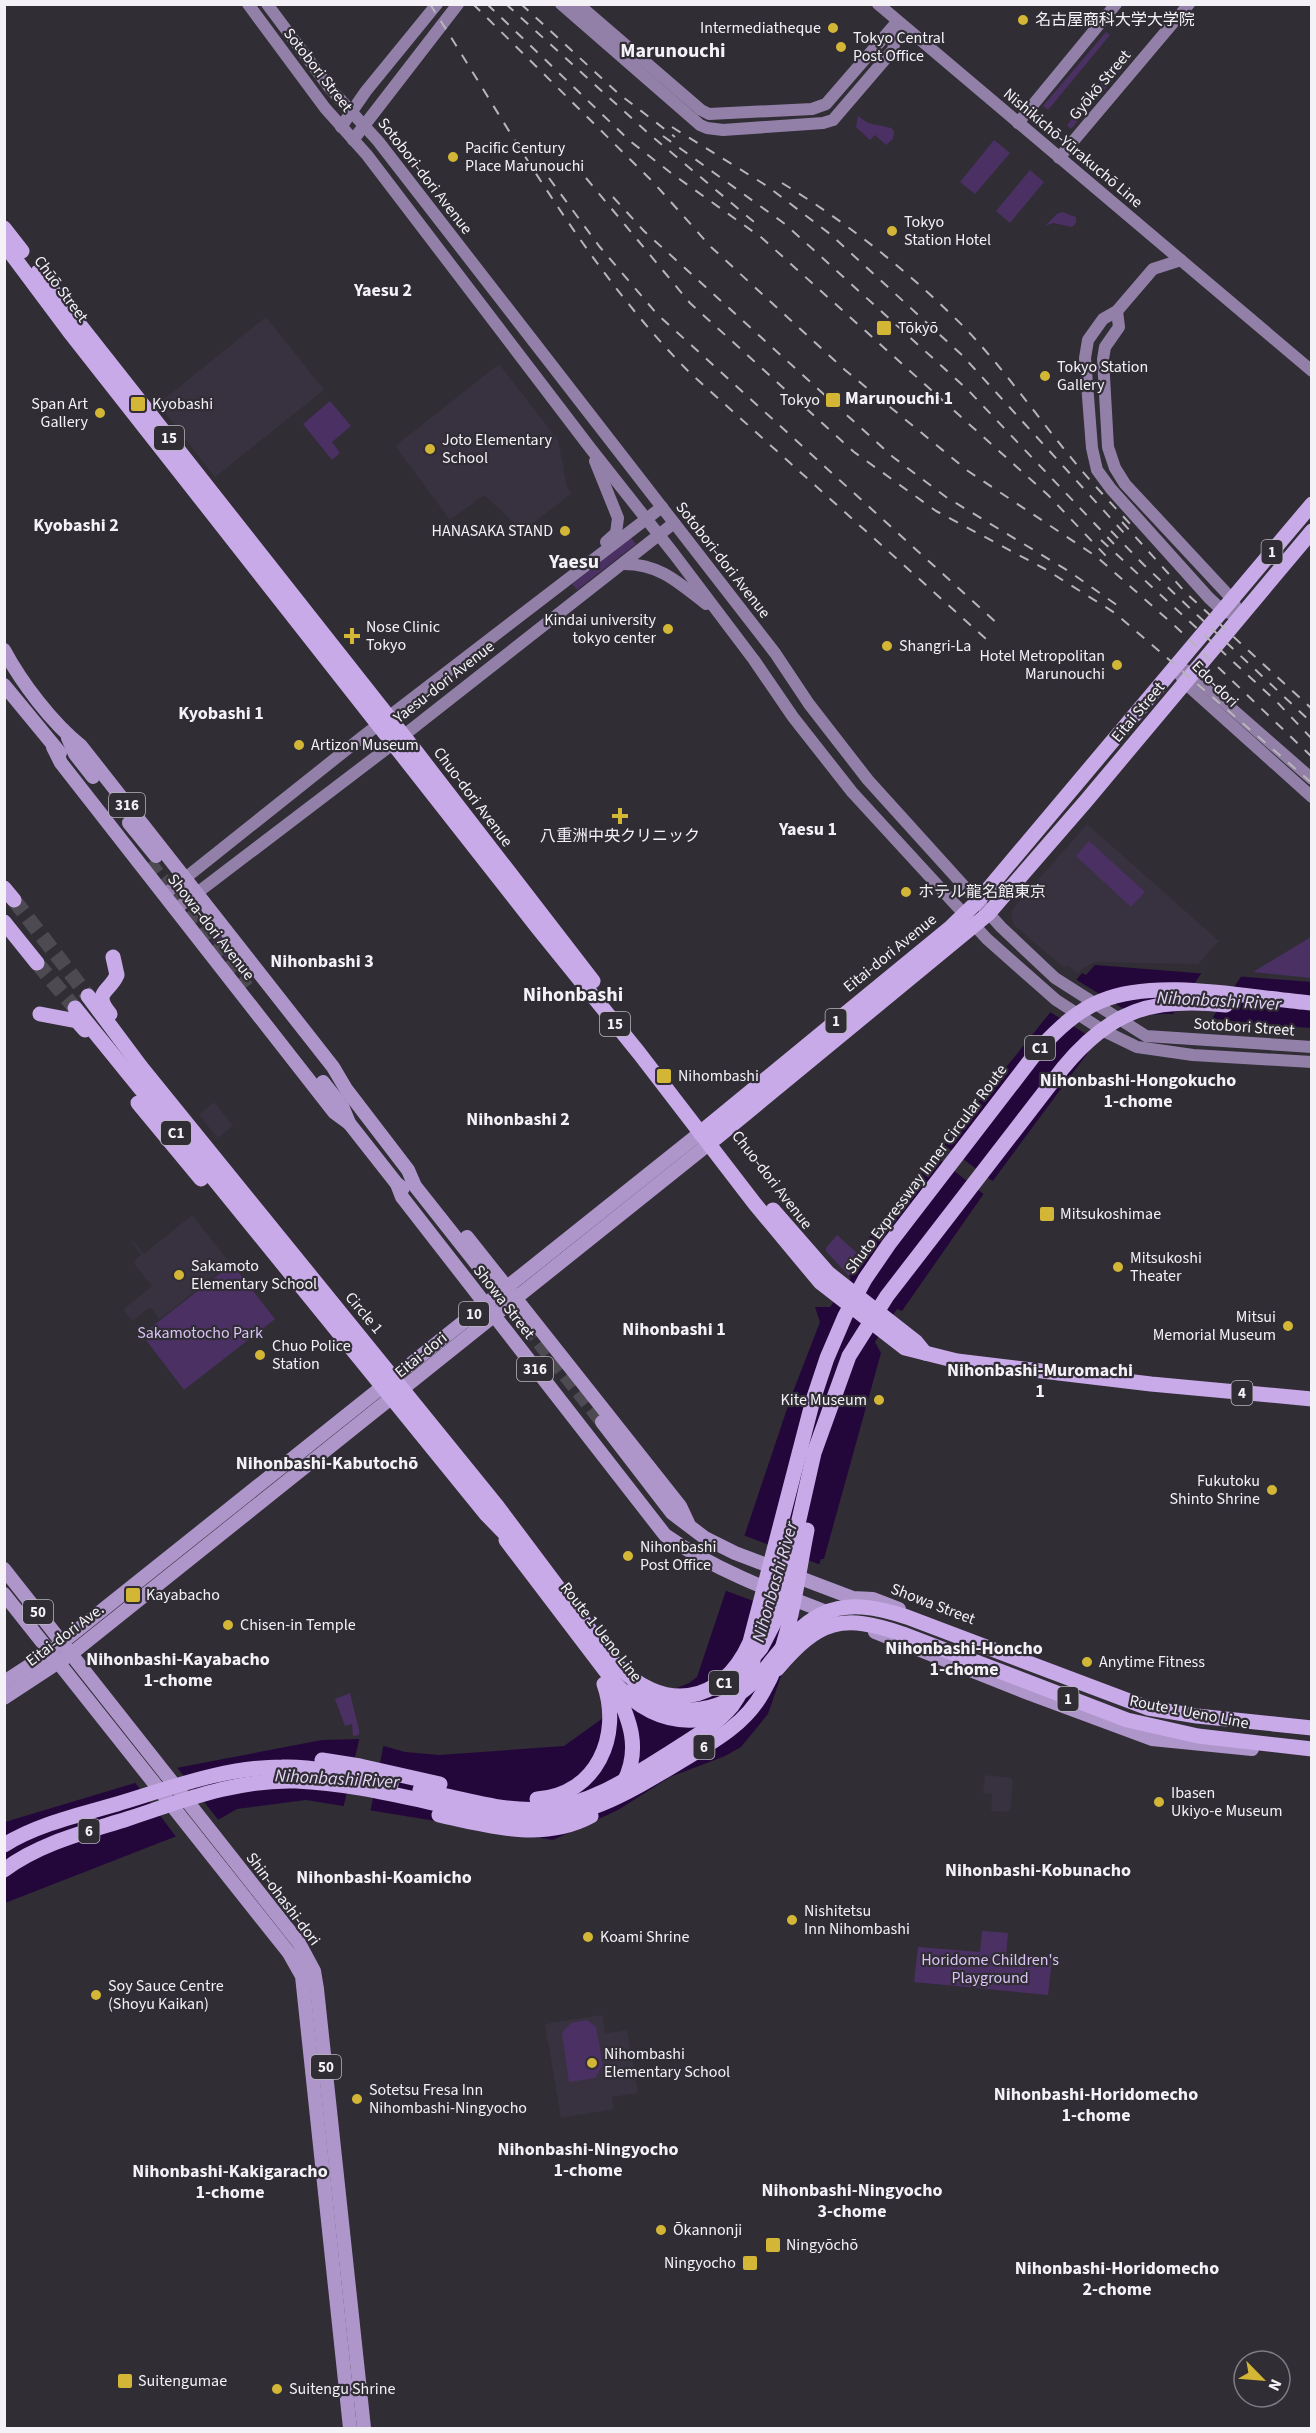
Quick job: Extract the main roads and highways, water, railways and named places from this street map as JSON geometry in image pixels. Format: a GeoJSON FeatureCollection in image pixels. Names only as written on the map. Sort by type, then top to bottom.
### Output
{"type":"FeatureCollection","features":[{"type":"Feature","properties":{"kind":"highway","name":"Chūō Street"},"geometry":{"type":"LineString","coordinates":[[4,228],[384,721]]}},
{"type":"Feature","properties":{"kind":"highway","name":"Chūō Street"},"geometry":{"type":"LineString","coordinates":[[4,244],[69,331],[384,721]]}},
{"type":"Feature","properties":{"kind":"highway","name":"Eitai Street"},"geometry":{"type":"LineString","coordinates":[[1175,666],[1311,504]]}},
{"type":"Feature","properties":{"kind":"highway","name":"Eitai Street"},"geometry":{"type":"LineString","coordinates":[[988,914],[1311,531]]}},
{"type":"Feature","properties":{"kind":"highway","name":"Eitai-dori Avenue"},"geometry":{"type":"LineString","coordinates":[[708,1135],[978,901],[1175,666]]}},
{"type":"Feature","properties":{"kind":"highway","name":"Chuo-dori Avenue"},"geometry":{"type":"LineString","coordinates":[[384,721],[708,1135],[796,1239],[828,1273],[841,1292],[863,1309],[889,1328],[916,1342],[925,1353],[957,1361],[1063,1375],[1311,1399]]}},
{"type":"Feature","properties":{"kind":"highway","name":"Eitai-dori Avenue"},"geometry":{"type":"LineString","coordinates":[[708,1135],[988,914]]}},
{"type":"Feature","properties":{"kind":"highway"},"geometry":{"type":"LineString","coordinates":[[4,922],[37,963]]}},
{"type":"Feature","properties":{"kind":"highway"},"geometry":{"type":"LineString","coordinates":[[111,1016],[103,1006],[102,998],[104,991],[117,975],[113,957]]}},
{"type":"Feature","properties":{"kind":"highway","name":"Shuto Expressway Inner Circular Route"},"geometry":{"type":"LineString","coordinates":[[552,1589],[614,1662],[634,1680],[653,1690],[672,1695],[690,1695],[709,1690],[720,1684],[732,1672],[750,1642],[821,1373],[857,1292],[901,1227],[1027,1064],[1060,1027],[1079,1012],[1100,1001],[1143,991],[1186,990],[1311,1003]]}},
{"type":"Feature","properties":{"kind":"highway","name":"Circle 1"},"geometry":{"type":"LineString","coordinates":[[88,996],[281,1252]]}},
{"type":"Feature","properties":{"kind":"highway","name":"C1"},"geometry":{"type":"LineString","coordinates":[[492,1510],[609,1654],[629,1673],[648,1685],[673,1692],[690,1693],[727,1681],[744,1669],[761,1648],[773,1625],[781,1600],[814,1453],[849,1356],[887,1296],[1082,1046],[1098,1032],[1136,1011],[1172,1003],[1218,1004],[1311,1013]]}},
{"type":"Feature","properties":{"kind":"highway","name":"Circle 1"},"geometry":{"type":"LineString","coordinates":[[75,1008],[281,1252],[492,1510]]}},
{"type":"Feature","properties":{"kind":"highway"},"geometry":{"type":"LineString","coordinates":[[40,1014],[77,1021],[82,1025],[97,1051],[185,1161],[281,1252]]}},
{"type":"Feature","properties":{"kind":"highway"},"geometry":{"type":"LineString","coordinates":[[125,1034],[145,1055],[252,1195],[281,1252]]}},
{"type":"Feature","properties":{"kind":"highway","name":"6"},"geometry":{"type":"LineString","coordinates":[[4,1870],[39,1849],[178,1802],[259,1782],[296,1781],[366,1790],[508,1818],[544,1820],[606,1803],[636,1788],[730,1729],[752,1710],[765,1690],[778,1659],[792,1608],[834,1395]]}},
{"type":"Feature","properties":{"kind":"highway","name":"6"},"geometry":{"type":"LineString","coordinates":[[4,1845],[58,1822],[236,1770],[301,1767],[495,1806],[534,1809],[576,1801],[620,1783],[707,1729],[728,1711],[740,1693],[750,1670],[759,1637],[794,1473]]}},
{"type":"Feature","properties":{"kind":"highway"},"geometry":{"type":"LineString","coordinates":[[178,1802],[242,1790],[296,1788],[365,1799],[508,1829],[540,1830],[578,1823],[607,1804],[621,1786],[632,1761],[633,1735],[627,1716],[597,1656],[492,1510]]}},
{"type":"Feature","properties":{"kind":"highway","name":"Route 1 Ueno Line"},"geometry":{"type":"LineString","coordinates":[[492,1510],[627,1682],[657,1703],[679,1710],[710,1707],[738,1694],[752,1683],[793,1636],[809,1622],[824,1613],[847,1607],[873,1608],[893,1612],[1051,1678],[1162,1711],[1309,1732]]}},
{"type":"Feature","properties":{"kind":"highway"},"geometry":{"type":"LineString","coordinates":[[179,1785],[250,1762],[300,1758],[360,1766],[504,1797],[530,1800],[563,1793],[585,1778],[602,1754],[610,1732],[611,1708],[604,1683],[552,1589]]}},
{"type":"Feature","properties":{"kind":"highway","name":"Route 1 Ueno Line"},"geometry":{"type":"LineString","coordinates":[[552,1589],[623,1692],[646,1710],[677,1721],[712,1718],[743,1703],[762,1687],[817,1630],[832,1624],[860,1624],[891,1630],[1089,1707],[1151,1726],[1209,1737],[1311,1748]]}},
{"type":"Feature","properties":{"kind":"highway"},"geometry":{"type":"LineString","coordinates":[[832,1624],[857,1620],[897,1625],[1051,1678],[1088,1703],[1109,1724]]}},
{"type":"Feature","properties":{"kind":"highway"},"geometry":{"type":"LineString","coordinates":[[1284,1719],[1309,1732]]}},
{"type":"Feature","properties":{"kind":"highway"},"geometry":{"type":"LineString","coordinates":[[1282,1752],[1311,1748]]}},
{"type":"Feature","properties":{"kind":"main road","name":"Sotobori Street"},"geometry":{"type":"LineString","coordinates":[[248,4],[341,127]]}},
{"type":"Feature","properties":{"kind":"main road","name":"Sotobori-dori Avenue"},"geometry":{"type":"LineString","coordinates":[[267,4],[329,87],[364,126],[775,653],[809,704],[862,773],[988,914],[1039,964],[1067,987],[1142,1034],[1196,1041],[1311,1047]]}},
{"type":"Feature","properties":{"kind":"main road"},"geometry":{"type":"LineString","coordinates":[[341,127],[437,4]]}},
{"type":"Feature","properties":{"kind":"main road"},"geometry":{"type":"LineString","coordinates":[[451,16],[458,4]]}},
{"type":"Feature","properties":{"kind":"main road"},"geometry":{"type":"LineString","coordinates":[[353,141],[384,97],[451,16],[464,4]]}},
{"type":"Feature","properties":{"kind":"main road"},"geometry":{"type":"LineString","coordinates":[[561,4],[700,125],[715,130],[797,125],[833,120],[893,50],[898,22]]}},
{"type":"Feature","properties":{"kind":"main road"},"geometry":{"type":"LineString","coordinates":[[578,4],[701,110],[709,114],[812,109],[826,104],[898,22]]}},
{"type":"Feature","properties":{"kind":"main road","name":"Nishikichō-Yūrakuchō Line"},"geometry":{"type":"LineString","coordinates":[[878,4],[1311,371]]}},
{"type":"Feature","properties":{"kind":"main road"},"geometry":{"type":"LineString","coordinates":[[1018,123],[1116,4]]}},
{"type":"Feature","properties":{"kind":"main road","name":"Gyōkō Street"},"geometry":{"type":"LineString","coordinates":[[1059,158],[1189,4]]}},
{"type":"Feature","properties":{"kind":"main road","name":"Sotobori-dori Avenue"},"geometry":{"type":"LineString","coordinates":[[341,127],[367,155],[591,449],[722,616],[793,717],[852,792],[975,926],[1056,1000],[1118,1038],[1144,1049],[1164,1053],[1311,1062]]}},
{"type":"Feature","properties":{"kind":"main road"},"geometry":{"type":"LineString","coordinates":[[1181,260],[1153,269],[1117,311],[1103,319],[1092,333],[1086,348],[1092,448],[1095,464],[1111,489],[1227,604]]}},
{"type":"Feature","properties":{"kind":"main road"},"geometry":{"type":"LineString","coordinates":[[1117,311],[1119,327],[1105,346],[1102,359],[1110,457],[1125,484],[1239,617]]}},
{"type":"Feature","properties":{"kind":"main road"},"geometry":{"type":"LineString","coordinates":[[583,566],[592,553],[616,533],[619,523],[591,449]]}},
{"type":"Feature","properties":{"kind":"main road"},"geometry":{"type":"LineString","coordinates":[[583,566],[662,507]]}},
{"type":"Feature","properties":{"kind":"main road","name":"Yaesu-dori Avenue"},"geometry":{"type":"LineString","coordinates":[[176,909],[399,739],[674,523]]}},
{"type":"Feature","properties":{"kind":"main road"},"geometry":{"type":"LineString","coordinates":[[624,564],[642,564],[657,569],[722,616]]}},
{"type":"Feature","properties":{"kind":"main road","name":"Yaesu-dori Avenue"},"geometry":{"type":"LineString","coordinates":[[164,895],[583,566]]}},
{"type":"Feature","properties":{"kind":"main road","name":"Showa-dori Avenue"},"geometry":{"type":"LineString","coordinates":[[4,650],[9,663],[66,734],[81,746],[333,1067],[346,1089],[408,1170],[415,1186],[484,1279],[409,1192],[397,1184],[349,1123],[334,1112],[61,763],[53,747]]}},
{"type":"Feature","properties":{"kind":"main road","name":"Edo-dori"},"geometry":{"type":"LineString","coordinates":[[1175,666],[1311,779]]}},
{"type":"Feature","properties":{"kind":"main road","name":"Edo-dori"},"geometry":{"type":"LineString","coordinates":[[1189,678],[1311,797]]}},
{"type":"Feature","properties":{"kind":"main road","name":"Showa-dori Avenue"},"geometry":{"type":"LineString","coordinates":[[5,685],[53,747],[69,762],[152,859],[75,754],[66,734]]}},
{"type":"Feature","properties":{"kind":"main road","name":"Showa-dori Avenue"},"geometry":{"type":"LineString","coordinates":[[346,1089],[332,1079],[250,984],[342,1106],[349,1123]]}},
{"type":"Feature","properties":{"kind":"main road","name":"Eitai-dori"},"geometry":{"type":"LineString","coordinates":[[62,1643],[508,1286],[708,1135]]}},
{"type":"Feature","properties":{"kind":"main road","name":"10"},"geometry":{"type":"LineString","coordinates":[[495,1317],[708,1135]]}},
{"type":"Feature","properties":{"kind":"main road","name":"Showa Street"},"geometry":{"type":"LineString","coordinates":[[408,1170],[422,1181],[508,1286],[680,1506],[690,1527]]}},
{"type":"Feature","properties":{"kind":"main road","name":"Showa Street"},"geometry":{"type":"LineString","coordinates":[[397,1184],[402,1197],[665,1535],[682,1547],[732,1574],[1152,1739],[1282,1752]]}},
{"type":"Feature","properties":{"kind":"main road","name":"Eitai-dori Ave."},"geometry":{"type":"LineString","coordinates":[[4,1682],[54,1658],[71,1654],[495,1317]]}},
{"type":"Feature","properties":{"kind":"main road","name":"Showa Street"},"geometry":{"type":"LineString","coordinates":[[682,1547],[673,1528],[598,1425],[672,1513],[713,1542],[735,1553],[853,1598],[873,1599],[1150,1703],[1179,1709],[1311,1721]]}},
{"type":"Feature","properties":{"kind":"main road","name":"50"},"geometry":{"type":"LineString","coordinates":[[4,1569],[71,1654]]}},
{"type":"Feature","properties":{"kind":"main road","name":"50"},"geometry":{"type":"LineString","coordinates":[[4,1594],[54,1658]]}},
{"type":"Feature","properties":{"kind":"main road","name":"Eitai-dori Ave."},"geometry":{"type":"LineString","coordinates":[[4,1698],[54,1658],[62,1643]]}},
{"type":"Feature","properties":{"kind":"main road","name":"Shin-ohashi-dori"},"geometry":{"type":"LineString","coordinates":[[71,1654],[299,1943],[308,1974],[326,2064],[364,2428]]}},
{"type":"Feature","properties":{"kind":"main road","name":"Shin-ohashi-dori"},"geometry":{"type":"LineString","coordinates":[[54,1658],[202,1846],[308,1974],[350,2428]]}},
{"type":"Feature","properties":{"kind":"main road","name":"316"},"geometry":{"type":"LineString","coordinates":[[1282,1752],[1311,1755]]}},
{"type":"Feature","properties":{"kind":"water","name":"Nihonbashi River"},"geometry":{"type":"Polygon","coordinates":[[[1095,965],[1311,982],[1311,1028],[1143,1012],[1095,1043],[992,1182],[902,1311],[897,1309],[875,1342],[881,1353],[824,1559],[821,1559],[768,1714],[741,1747],[725,1756],[670,1777],[618,1810],[553,1840],[306,1800],[237,1809],[218,1820],[5,1903],[5,1822],[135,1783],[176,1768],[322,1740],[359,1739],[405,1752],[439,1755],[564,1746],[603,1718],[689,1683],[697,1677],[791,1397],[820,1322],[815,1307],[830,1307],[851,1278],[847,1265],[1082,973],[1086,975],[1095,965]]]}},
{"type":"Feature","properties":{"kind":"tunnel"},"geometry":{"type":"LineString","coordinates":[[149,862],[247,987]]}},
{"type":"Feature","properties":{"kind":"tunnel"},"geometry":{"type":"LineString","coordinates":[[14,900],[88,996]]}},
{"type":"Feature","properties":{"kind":"tunnel"},"geometry":{"type":"LineString","coordinates":[[37,963],[75,1008]]}},
{"type":"Feature","properties":{"kind":"tunnel"},"geometry":{"type":"LineString","coordinates":[[487,1277],[602,1422]]}},
{"type":"Feature","properties":{"kind":"railway"},"geometry":{"type":"LineString","coordinates":[[430,4],[551,196],[616,288],[652,332],[690,373],[986,639]]}},
{"type":"Feature","properties":{"kind":"railway"},"geometry":{"type":"LineString","coordinates":[[473,4],[654,183],[711,247],[845,370],[968,471],[1097,557],[1176,627],[1312,757]]}},
{"type":"Feature","properties":{"kind":"railway"},"geometry":{"type":"LineString","coordinates":[[487,4],[630,141],[762,238],[1048,495],[1106,556]]}},
{"type":"Feature","properties":{"kind":"railway"},"geometry":{"type":"LineString","coordinates":[[506,4],[648,133],[754,222]]}},
{"type":"Feature","properties":{"kind":"railway"},"geometry":{"type":"LineString","coordinates":[[521,4],[619,94],[675,137]]}},
{"type":"Feature","properties":{"kind":"railway"},"geometry":{"type":"LineString","coordinates":[[672,127],[767,186],[830,234],[962,355],[1125,534]]}},
{"type":"Feature","properties":{"kind":"railway"},"geometry":{"type":"LineString","coordinates":[[663,136],[785,224],[968,390],[1114,544]]}},
{"type":"Feature","properties":{"kind":"railway"},"geometry":{"type":"LineString","coordinates":[[549,178],[599,246],[657,314],[999,625]]}},
{"type":"Feature","properties":{"kind":"railway"},"geometry":{"type":"LineString","coordinates":[[586,178],[690,303],[854,452],[936,511],[1045,569],[1115,613],[1312,783]]}},
{"type":"Feature","properties":{"kind":"railway"},"geometry":{"type":"LineString","coordinates":[[782,183],[807,198],[877,249],[964,327],[1076,463],[1132,526]]}},
{"type":"Feature","properties":{"kind":"railway"},"geometry":{"type":"LineString","coordinates":[[613,197],[644,231],[893,457],[946,497],[1070,572],[1121,608]]}},
{"type":"Feature","properties":{"kind":"railway"},"geometry":{"type":"LineString","coordinates":[[1122,522],[1186,593],[1312,709]]}},
{"type":"Feature","properties":{"kind":"railway"},"geometry":{"type":"LineString","coordinates":[[1111,531],[1312,723]]}},
{"type":"Feature","properties":{"kind":"railway"},"geometry":{"type":"LineString","coordinates":[[1101,540],[1277,702],[1312,739]]}},
{"type":"Feature","properties":{"kind":"place","name":"名古屋商科大学大学院"},"geometry":{"type":"Point","coordinates":[1023,20]}},
{"type":"Feature","properties":{"kind":"place","name":"Intermediatheque"},"geometry":{"type":"Point","coordinates":[833,28]}},
{"type":"Feature","properties":{"kind":"place","name":"Tokyo Central Post Office"},"geometry":{"type":"Point","coordinates":[841,47]}},
{"type":"Feature","properties":{"kind":"place","name":"Pacific Century Place Marunouchi"},"geometry":{"type":"Point","coordinates":[453,157]}},
{"type":"Feature","properties":{"kind":"place","name":"Tokyo Station Hotel"},"geometry":{"type":"Point","coordinates":[892,231]}},
{"type":"Feature","properties":{"kind":"place","name":"Tōkyō"},"geometry":{"type":"Point","coordinates":[884,328]}},
{"type":"Feature","properties":{"kind":"place","name":"Tokyo Station Gallery"},"geometry":{"type":"Point","coordinates":[1045,376]}},
{"type":"Feature","properties":{"kind":"place","name":"Tokyo"},"geometry":{"type":"Point","coordinates":[833,400]}},
{"type":"Feature","properties":{"kind":"place","name":"Kyobashi"},"geometry":{"type":"Point","coordinates":[138,404]}},
{"type":"Feature","properties":{"kind":"place","name":"Span Art Gallery"},"geometry":{"type":"Point","coordinates":[100,413]}},
{"type":"Feature","properties":{"kind":"place","name":"Joto Elementary School"},"geometry":{"type":"Point","coordinates":[430,449]}},
{"type":"Feature","properties":{"kind":"place","name":"HANASAKA STAND"},"geometry":{"type":"Point","coordinates":[565,531]}},
{"type":"Feature","properties":{"kind":"place","name":"Kindai university tokyo center"},"geometry":{"type":"Point","coordinates":[668,629]}},
{"type":"Feature","properties":{"kind":"place","name":"Nose Clinic Tokyo"},"geometry":{"type":"Point","coordinates":[352,636]}},
{"type":"Feature","properties":{"kind":"place","name":"Shangri-La"},"geometry":{"type":"Point","coordinates":[887,646]}},
{"type":"Feature","properties":{"kind":"place","name":"Hotel Metropolitan Marunouchi"},"geometry":{"type":"Point","coordinates":[1117,665]}},
{"type":"Feature","properties":{"kind":"place","name":"Artizon Museum"},"geometry":{"type":"Point","coordinates":[299,745]}},
{"type":"Feature","properties":{"kind":"place","name":"八重洲中央クリニック"},"geometry":{"type":"Point","coordinates":[620,816]}},
{"type":"Feature","properties":{"kind":"place","name":"ホテル龍名館東京"},"geometry":{"type":"Point","coordinates":[906,892]}},
{"type":"Feature","properties":{"kind":"place","name":"Nihombashi"},"geometry":{"type":"Point","coordinates":[664,1076]}},
{"type":"Feature","properties":{"kind":"place","name":"Mitsukoshimae"},"geometry":{"type":"Point","coordinates":[1047,1214]}},
{"type":"Feature","properties":{"kind":"place","name":"Mitsukoshi Theater"},"geometry":{"type":"Point","coordinates":[1118,1267]}},
{"type":"Feature","properties":{"kind":"place","name":"Sakamoto Elementary School"},"geometry":{"type":"Point","coordinates":[179,1275]}},
{"type":"Feature","properties":{"kind":"place","name":"Mitsui Memorial Museum"},"geometry":{"type":"Point","coordinates":[1288,1326]}},
{"type":"Feature","properties":{"kind":"place","name":"Chuo Police Station"},"geometry":{"type":"Point","coordinates":[260,1355]}},
{"type":"Feature","properties":{"kind":"place","name":"Kite Museum"},"geometry":{"type":"Point","coordinates":[879,1400]}},
{"type":"Feature","properties":{"kind":"place","name":"Fukutoku Shinto Shrine"},"geometry":{"type":"Point","coordinates":[1272,1490]}},
{"type":"Feature","properties":{"kind":"place","name":"Nihonbashi Post Office"},"geometry":{"type":"Point","coordinates":[628,1556]}},
{"type":"Feature","properties":{"kind":"place","name":"Kayabacho"},"geometry":{"type":"Point","coordinates":[133,1595]}},
{"type":"Feature","properties":{"kind":"place","name":"Chisen-in Temple"},"geometry":{"type":"Point","coordinates":[228,1625]}},
{"type":"Feature","properties":{"kind":"place","name":"Anytime Fitness"},"geometry":{"type":"Point","coordinates":[1087,1662]}},
{"type":"Feature","properties":{"kind":"place","name":"Ibasen Ukiyo-e Museum"},"geometry":{"type":"Point","coordinates":[1159,1802]}},
{"type":"Feature","properties":{"kind":"place","name":"Nishitetsu Inn Nihombashi"},"geometry":{"type":"Point","coordinates":[792,1920]}},
{"type":"Feature","properties":{"kind":"place","name":"Koami Shrine"},"geometry":{"type":"Point","coordinates":[588,1937]}},
{"type":"Feature","properties":{"kind":"place","name":"Soy Sauce Centre (Shoyu Kaikan)"},"geometry":{"type":"Point","coordinates":[96,1995]}},
{"type":"Feature","properties":{"kind":"place","name":"Nihombashi Elementary School"},"geometry":{"type":"Point","coordinates":[592,2063]}},
{"type":"Feature","properties":{"kind":"place","name":"Sotetsu Fresa Inn Nihombashi-Ningyocho"},"geometry":{"type":"Point","coordinates":[357,2099]}},
{"type":"Feature","properties":{"kind":"place","name":"Ōkannonji"},"geometry":{"type":"Point","coordinates":[661,2230]}},
{"type":"Feature","properties":{"kind":"place","name":"Ningyōchō"},"geometry":{"type":"Point","coordinates":[773,2245]}},
{"type":"Feature","properties":{"kind":"place","name":"Ningyocho"},"geometry":{"type":"Point","coordinates":[750,2263]}},
{"type":"Feature","properties":{"kind":"place","name":"Suitengumae"},"geometry":{"type":"Point","coordinates":[125,2381]}},
{"type":"Feature","properties":{"kind":"place","name":"Suitengu Shrine"},"geometry":{"type":"Point","coordinates":[277,2389]}},
{"type":"Feature","properties":{"kind":"district","name":"Marunouchi"},"geometry":{"type":"Point","coordinates":[673,51]}},
{"type":"Feature","properties":{"kind":"district","name":"Yaesu 2"},"geometry":{"type":"Point","coordinates":[383,290]}},
{"type":"Feature","properties":{"kind":"district","name":"Marunouchi 1"},"geometry":{"type":"Point","coordinates":[899,398]}},
{"type":"Feature","properties":{"kind":"district","name":"Kyobashi 2"},"geometry":{"type":"Point","coordinates":[76,525]}},
{"type":"Feature","properties":{"kind":"district","name":"Yaesu"},"geometry":{"type":"Point","coordinates":[574,562]}},
{"type":"Feature","properties":{"kind":"district","name":"Kyobashi 1"},"geometry":{"type":"Point","coordinates":[221,713]}},
{"type":"Feature","properties":{"kind":"district","name":"Yaesu 1"},"geometry":{"type":"Point","coordinates":[808,829]}},
{"type":"Feature","properties":{"kind":"district","name":"Nihonbashi 3"},"geometry":{"type":"Point","coordinates":[322,961]}},
{"type":"Feature","properties":{"kind":"district","name":"Nihonbashi"},"geometry":{"type":"Point","coordinates":[573,995]}},
{"type":"Feature","properties":{"kind":"district","name":"Nihonbashi-Hongokucho 1-chome"},"geometry":{"type":"Point","coordinates":[1138,1090]}},
{"type":"Feature","properties":{"kind":"district","name":"Nihonbashi 2"},"geometry":{"type":"Point","coordinates":[518,1119]}},
{"type":"Feature","properties":{"kind":"district","name":"Nihonbashi 1"},"geometry":{"type":"Point","coordinates":[674,1329]}},
{"type":"Feature","properties":{"kind":"district","name":"Nihonbashi-Muromachi 1"},"geometry":{"type":"Point","coordinates":[1040,1380]}},
{"type":"Feature","properties":{"kind":"district","name":"Nihonbashi-Kabutochō"},"geometry":{"type":"Point","coordinates":[327,1463]}},
{"type":"Feature","properties":{"kind":"district","name":"Nihonbashi-Honcho 1-chome"},"geometry":{"type":"Point","coordinates":[964,1658]}},
{"type":"Feature","properties":{"kind":"district","name":"Nihonbashi-Kayabacho 1-chome"},"geometry":{"type":"Point","coordinates":[178,1669]}},
{"type":"Feature","properties":{"kind":"district","name":"Nihonbashi-Kobunacho"},"geometry":{"type":"Point","coordinates":[1038,1870]}},
{"type":"Feature","properties":{"kind":"district","name":"Nihonbashi-Koamicho"},"geometry":{"type":"Point","coordinates":[384,1877]}},
{"type":"Feature","properties":{"kind":"district","name":"Nihonbashi-Horidomecho 1-chome"},"geometry":{"type":"Point","coordinates":[1096,2104]}},
{"type":"Feature","properties":{"kind":"district","name":"Nihonbashi-Ningyocho 1-chome"},"geometry":{"type":"Point","coordinates":[588,2159]}},
{"type":"Feature","properties":{"kind":"district","name":"Nihonbashi-Kakigaracho 1-chome"},"geometry":{"type":"Point","coordinates":[230,2181]}},
{"type":"Feature","properties":{"kind":"district","name":"Nihonbashi-Ningyocho 3-chome"},"geometry":{"type":"Point","coordinates":[852,2200]}},
{"type":"Feature","properties":{"kind":"district","name":"Nihonbashi-Horidomecho 2-chome"},"geometry":{"type":"Point","coordinates":[1117,2278]}},
{"type":"Feature","properties":{"kind":"park label","name":"Sakamotocho Park"},"geometry":{"type":"Point","coordinates":[200,1333]}},
{"type":"Feature","properties":{"kind":"park label","name":"Horidome Children's Playground"},"geometry":{"type":"Point","coordinates":[990,1969]}}]}
